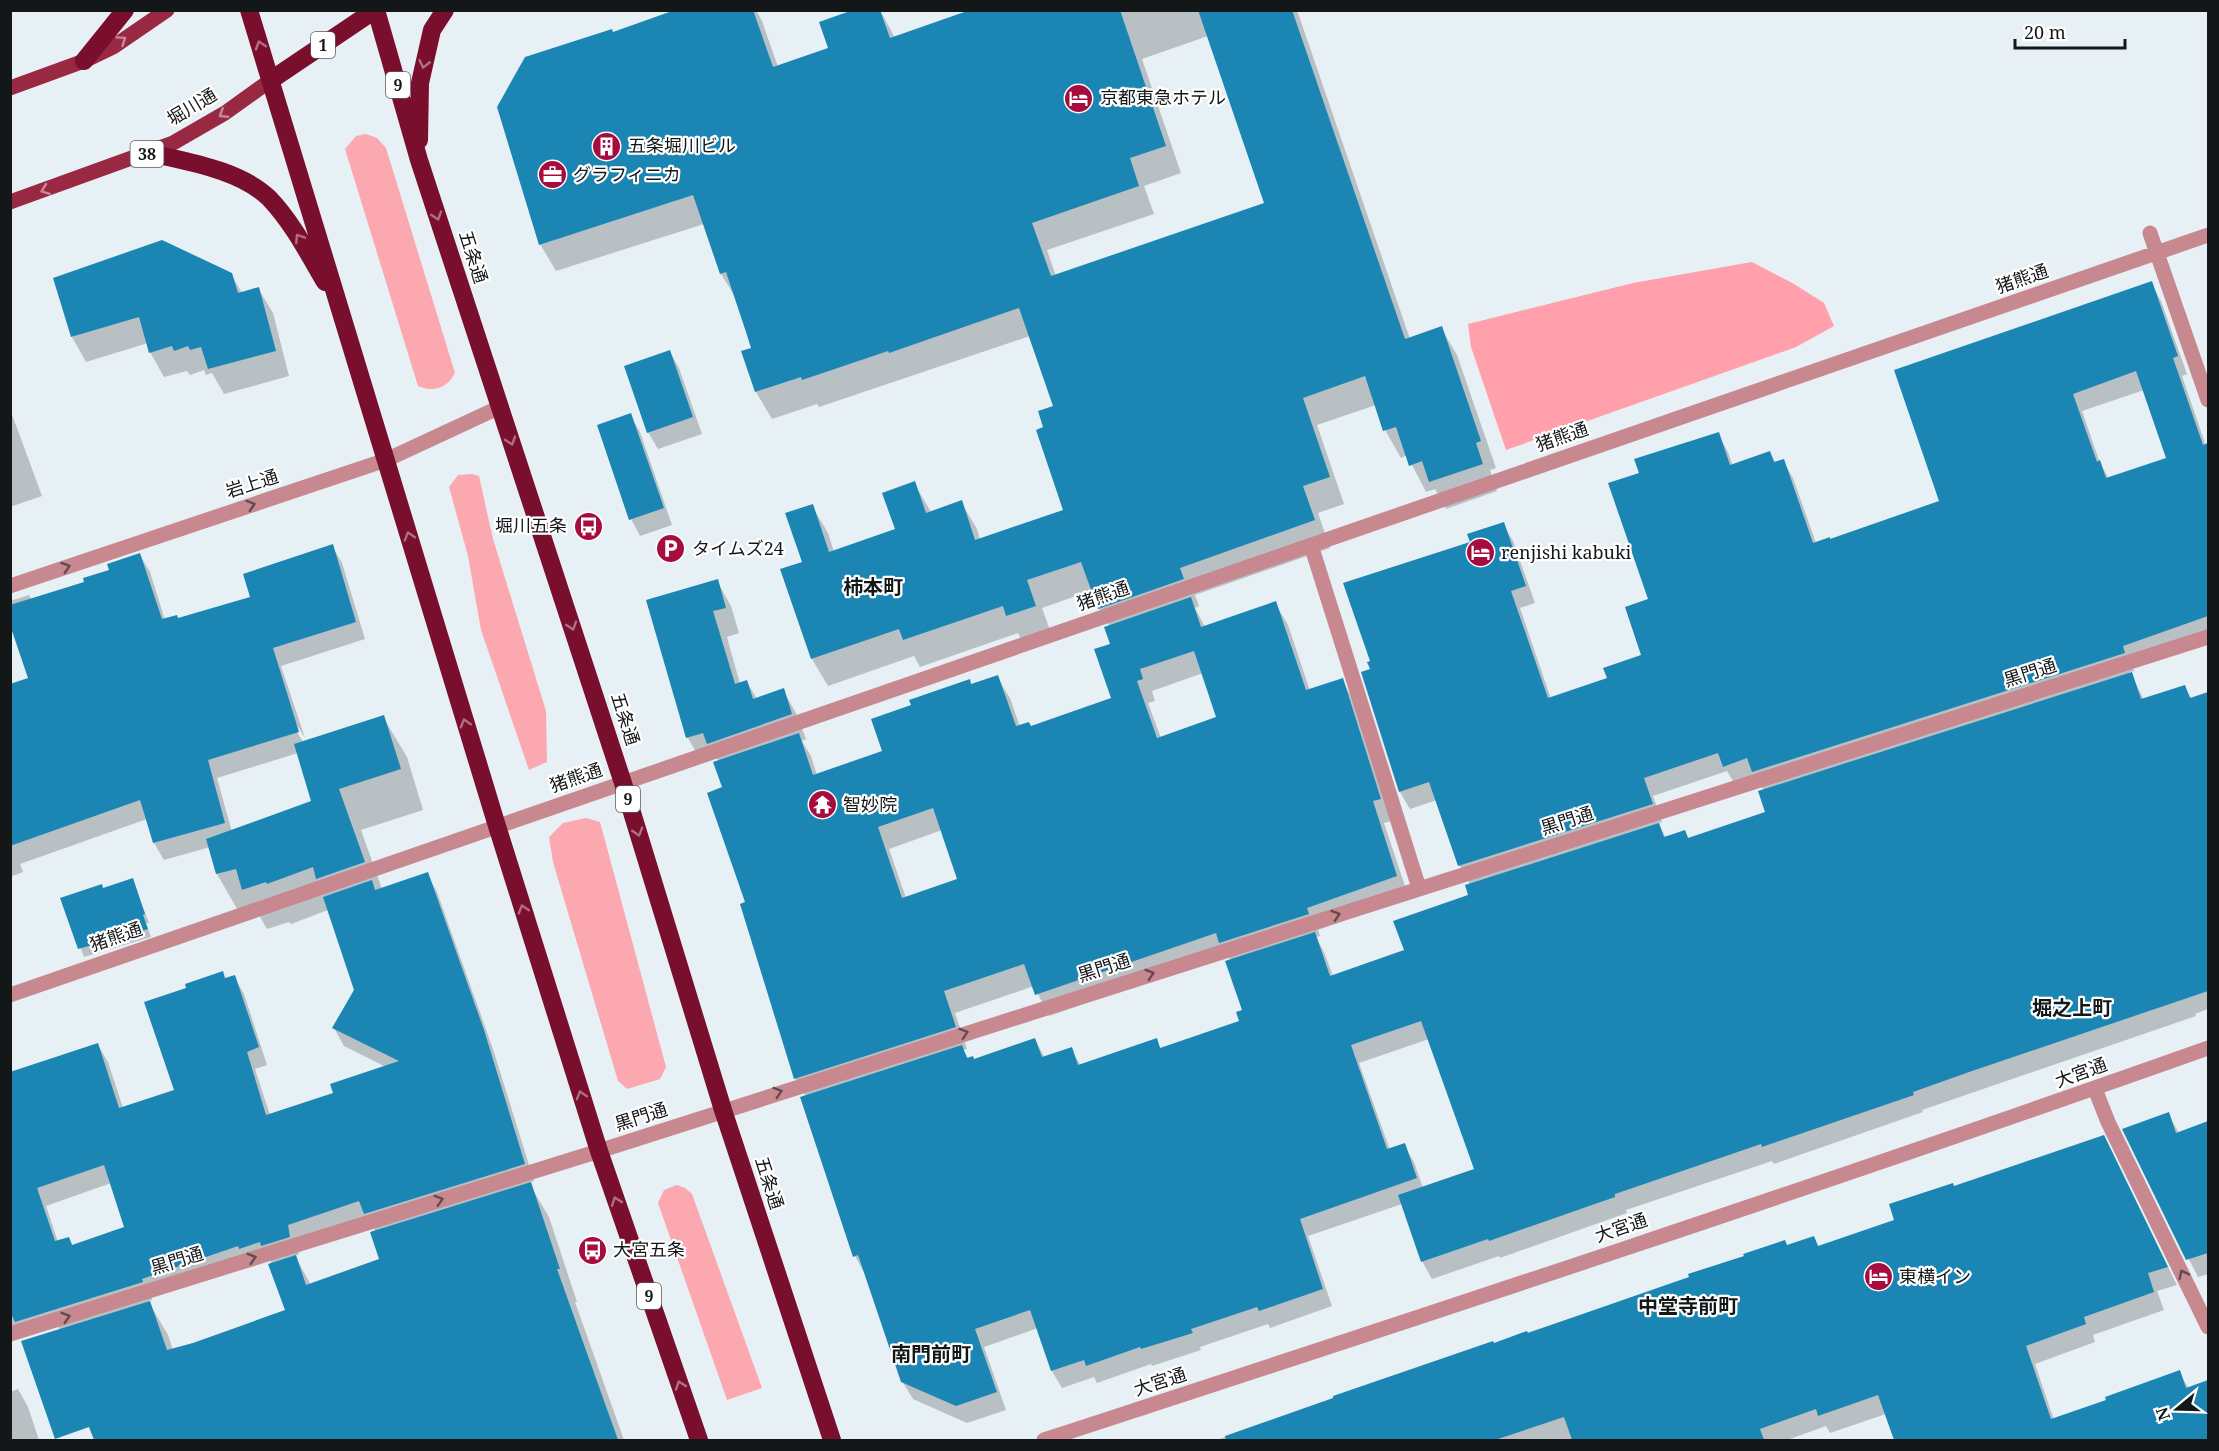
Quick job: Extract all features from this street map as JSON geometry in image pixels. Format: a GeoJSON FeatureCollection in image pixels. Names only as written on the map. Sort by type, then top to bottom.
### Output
{"type":"FeatureCollection","features":[{"type":"Feature","properties":{"kind":"highway"},"geometry":{"type":"LineString","coordinates":[[84,61],[124,10]]}},
{"type":"Feature","properties":{"kind":"highway","name":"9"},"geometry":{"type":"LineString","coordinates":[[249,10],[497,826],[599,1151],[699,1440]]}},
{"type":"Feature","properties":{"kind":"highway","name":"堀川通"},"geometry":{"type":"LineString","coordinates":[[271,80],[375,10]]}},
{"type":"Feature","properties":{"kind":"highway","name":"五条通"},"geometry":{"type":"LineString","coordinates":[[375,10],[419,160],[623,783],[723,1110],[832,1440]]}},
{"type":"Feature","properties":{"kind":"highway"},"geometry":{"type":"LineString","coordinates":[[419,160],[420,83],[432,30],[445,10]]}},
{"type":"Feature","properties":{"kind":"highway"},"geometry":{"type":"LineString","coordinates":[[150,153],[206,166],[245,181],[268,197],[297,234],[340,306]]}},
{"type":"Feature","properties":{"kind":"main road"},"geometry":{"type":"LineString","coordinates":[[10,88],[84,61],[113,46],[167,10]]}},
{"type":"Feature","properties":{"kind":"main road","name":"堀川通"},"geometry":{"type":"LineString","coordinates":[[10,202],[173,143],[225,113],[271,80]]}},
{"type":"Feature","properties":{"kind":"street"},"geometry":{"type":"LineString","coordinates":[[2150,233],[2208,400]]}},
{"type":"Feature","properties":{"kind":"street","name":"猪熊通"},"geometry":{"type":"LineString","coordinates":[[10,994],[2208,235]]}},
{"type":"Feature","properties":{"kind":"street","name":"岩上通"},"geometry":{"type":"LineString","coordinates":[[10,586],[386,460],[500,407]]}},
{"type":"Feature","properties":{"kind":"street"},"geometry":{"type":"LineString","coordinates":[[1311,545],[1419,888]]}},
{"type":"Feature","properties":{"kind":"street","name":"黒門通"},"geometry":{"type":"LineString","coordinates":[[10,1334],[599,1151],[2208,637]]}},
{"type":"Feature","properties":{"kind":"street","name":"大宮通"},"geometry":{"type":"LineString","coordinates":[[1044,1440],[1431,1314],[2095,1089],[2208,1048]]}},
{"type":"Feature","properties":{"kind":"street"},"geometry":{"type":"LineString","coordinates":[[2095,1089],[2108,1122],[2208,1327]]}},
{"type":"Feature","properties":{"kind":"shaded area"},"geometry":{"type":"Polygon","coordinates":[[[366,134],[377,138],[386,148],[455,373],[444,386],[439,388],[429,389],[418,386],[345,149],[356,136],[366,134]]]}},
{"type":"Feature","properties":{"kind":"shaded area"},"geometry":{"type":"Polygon","coordinates":[[[1752,262],[1824,303],[1834,326],[1796,347],[1506,450],[1471,347],[1468,324],[1633,283],[1752,262]]]}},
{"type":"Feature","properties":{"kind":"shaded area"},"geometry":{"type":"Polygon","coordinates":[[[458,475],[479,476],[493,539],[546,711],[547,762],[529,770],[481,630],[468,556],[449,487],[458,475]]]}},
{"type":"Feature","properties":{"kind":"shaded area"},"geometry":{"type":"Polygon","coordinates":[[[586,818],[600,822],[666,1067],[660,1079],[627,1089],[618,1081],[553,862],[549,837],[563,823],[586,818]]]}},
{"type":"Feature","properties":{"kind":"shaded area"},"geometry":{"type":"Polygon","coordinates":[[[677,1185],[692,1194],[762,1388],[727,1400],[658,1203],[664,1190],[677,1185]]]}},
{"type":"Feature","properties":{"kind":"building"},"geometry":{"type":"Polygon","coordinates":[[[675,10],[753,10],[773,67],[828,48],[819,22],[853,10],[880,10],[890,38],[970,10],[1120,10],[1166,146],[1130,158],[1139,186],[1032,223],[1051,276],[1264,203],[1198,10],[1292,10],[1405,339],[1442,326],[1481,441],[1476,443],[1483,464],[1429,482],[1422,461],[1409,466],[1396,427],[1383,431],[1365,376],[1303,398],[1330,477],[1303,486],[1315,520],[1180,568],[1184,579],[1098,609],[1081,562],[1027,580],[1036,606],[1006,616],[1003,606],[903,640],[899,629],[811,659],[780,569],[802,562],[785,513],[813,504],[829,552],[895,529],[882,493],[915,481],[926,513],[962,500],[975,540],[1063,510],[1036,430],[1043,427],[1038,411],[1053,406],[1019,308],[889,353],[888,351],[802,380],[801,377],[755,392],[741,351],[751,348],[746,332],[726,272],[720,274],[693,195],[539,245],[497,107],[525,57],[612,29],[613,32],[675,10]]]}},
{"type":"Feature","properties":{"kind":"building"},"geometry":{"type":"Polygon","coordinates":[[[162,240],[232,273],[238,293],[259,287],[276,351],[208,369],[201,347],[190,350],[188,346],[174,351],[172,346],[149,353],[139,317],[71,337],[53,278],[162,240]]]}},
{"type":"Feature","properties":{"kind":"building"},"geometry":{"type":"Polygon","coordinates":[[[2152,281],[2178,356],[2173,358],[2203,445],[2208,443],[2208,616],[2123,646],[2125,653],[1752,772],[1747,758],[1723,767],[1718,753],[1644,778],[1653,804],[1458,866],[1429,782],[1399,792],[1361,672],[1370,669],[1367,662],[1370,661],[1343,583],[1470,542],[1467,534],[1504,522],[1526,586],[1511,591],[1548,698],[1607,678],[1603,668],[1641,655],[1625,607],[1648,599],[1608,483],[1639,473],[1634,459],[1719,432],[1730,465],[1770,451],[1774,462],[1784,459],[1813,543],[1939,501],[1894,370],[2152,281]],[[2136,371],[2073,394],[2097,462],[2100,460],[2106,478],[2166,458],[2136,371]]]}},
{"type":"Feature","properties":{"kind":"building"},"geometry":{"type":"Polygon","coordinates":[[[670,350],[693,417],[647,433],[624,366],[670,350]]]}},
{"type":"Feature","properties":{"kind":"building"},"geometry":{"type":"Polygon","coordinates":[[[631,413],[664,508],[629,520],[597,425],[631,413]]]}},
{"type":"Feature","properties":{"kind":"building"},"geometry":{"type":"Polygon","coordinates":[[[333,544],[356,622],[273,648],[299,732],[208,760],[225,823],[153,843],[140,800],[10,846],[10,684],[28,678],[10,625],[10,605],[84,582],[83,578],[109,570],[107,564],[140,553],[162,619],[177,615],[178,618],[250,597],[243,574],[333,544]]]}},
{"type":"Feature","properties":{"kind":"building"},"geometry":{"type":"Polygon","coordinates":[[[718,579],[726,608],[713,611],[735,684],[747,680],[753,699],[784,688],[792,714],[707,744],[703,733],[686,738],[646,600],[718,579]]]}},
{"type":"Feature","properties":{"kind":"building"},"geometry":{"type":"Polygon","coordinates":[[[1191,597],[1201,627],[1276,601],[1306,690],[1343,678],[1381,799],[1373,801],[1397,876],[1307,908],[1309,914],[1219,943],[1216,933],[1035,995],[1024,964],[944,991],[956,1027],[794,1079],[740,904],[745,902],[707,793],[722,787],[713,762],[799,733],[813,775],[882,751],[871,719],[911,705],[909,700],[970,679],[971,684],[998,675],[1016,726],[1029,722],[1031,726],[1111,698],[1094,649],[1110,644],[1104,627],[1191,597]],[[1194,651],[1140,669],[1143,679],[1137,681],[1157,738],[1216,717],[1194,651]],[[933,808],[878,827],[902,898],[957,879],[933,808]]]}},
{"type":"Feature","properties":{"kind":"building"},"geometry":{"type":"Polygon","coordinates":[[[2132,672],[2141,699],[2185,685],[2190,698],[2208,692],[2208,991],[1972,1071],[1913,1092],[1914,1095],[1762,1147],[1761,1144],[1615,1194],[1615,1197],[1489,1241],[1488,1239],[1421,1262],[1398,1195],[1474,1169],[1421,1021],[1351,1045],[1387,1149],[1405,1143],[1417,1178],[1300,1219],[1323,1289],[1259,1311],[1257,1307],[1191,1329],[1193,1333],[1141,1349],[1140,1347],[1086,1366],[1084,1360],[1051,1371],[1030,1310],[975,1329],[997,1392],[956,1406],[901,1382],[858,1255],[853,1257],[800,1097],[962,1045],[967,1058],[973,1056],[974,1059],[1035,1038],[1042,1057],[1072,1047],[1078,1065],[1157,1038],[1160,1048],[1239,1021],[1236,1012],[1242,1010],[1225,961],[1315,932],[1330,976],[1404,950],[1393,921],[1468,895],[1465,885],[1659,823],[1664,837],[1685,830],[1688,838],[1765,812],[1758,791],[2132,672]]]}},
{"type":"Feature","properties":{"kind":"building"},"geometry":{"type":"Polygon","coordinates":[[[384,715],[401,769],[339,789],[365,862],[316,879],[313,867],[267,884],[266,882],[242,890],[236,869],[216,874],[206,839],[311,801],[294,744],[384,715]]]}},
{"type":"Feature","properties":{"kind":"building"},"geometry":{"type":"Polygon","coordinates":[[[428,872],[484,1030],[525,1164],[364,1214],[359,1201],[288,1225],[290,1237],[261,1246],[260,1242],[239,1249],[238,1246],[142,1279],[143,1282],[15,1322],[10,1311],[10,1072],[98,1043],[119,1108],[174,1090],[144,1002],[186,988],[185,984],[223,971],[225,978],[235,975],[259,1047],[247,1052],[266,1115],[333,1093],[330,1084],[399,1061],[332,1028],[354,990],[323,897],[372,880],[375,890],[428,872]],[[104,1165],[37,1188],[55,1241],[69,1237],[72,1245],[124,1227],[104,1165]]]}},
{"type":"Feature","properties":{"kind":"building"},"geometry":{"type":"Polygon","coordinates":[[[133,878],[148,929],[78,949],[60,898],[102,884],[103,888],[133,878]]]}},
{"type":"Feature","properties":{"kind":"building"},"geometry":{"type":"Polygon","coordinates":[[[2169,1112],[2176,1133],[2208,1121],[2208,1253],[2186,1260],[2122,1129],[2169,1112]]]}},
{"type":"Feature","properties":{"kind":"building"},"geometry":{"type":"Polygon","coordinates":[[[2104,1135],[2168,1267],[2148,1273],[2154,1292],[2084,1317],[2086,1324],[2026,1346],[2051,1419],[2180,1370],[2186,1388],[2208,1380],[2208,1440],[1894,1440],[1878,1395],[1818,1416],[1816,1409],[1760,1429],[1764,1440],[1572,1440],[1564,1417],[1495,1440],[1226,1440],[1225,1436],[1333,1398],[1333,1396],[1493,1341],[1494,1343],[1527,1331],[1528,1333],[1689,1277],[1688,1274],[1785,1240],[1787,1245],[1814,1236],[1818,1246],[1894,1220],[1889,1204],[1953,1183],[1954,1186],[2104,1135]]]}},
{"type":"Feature","properties":{"kind":"building"},"geometry":{"type":"Polygon","coordinates":[[[531,1182],[560,1269],[557,1269],[618,1440],[94,1440],[89,1427],[55,1439],[21,1341],[150,1301],[167,1350],[193,1343],[285,1310],[268,1264],[296,1255],[306,1285],[379,1259],[370,1232],[531,1182]]]}},
{"type":"Feature","properties":{"kind":"place","name":"京都東急ホテル"},"geometry":{"type":"Point","coordinates":[1079,98]}},
{"type":"Feature","properties":{"kind":"place","name":"五条堀川ビル"},"geometry":{"type":"Point","coordinates":[607,146]}},
{"type":"Feature","properties":{"kind":"place","name":"グラフィニカ"},"geometry":{"type":"Point","coordinates":[552,175]}},
{"type":"Feature","properties":{"kind":"place","name":"堀川五条"},"geometry":{"type":"Point","coordinates":[588,526]}},
{"type":"Feature","properties":{"kind":"place","name":"タイムズ24"},"geometry":{"type":"Point","coordinates":[671,549]}},
{"type":"Feature","properties":{"kind":"place","name":"renjishi kabuki"},"geometry":{"type":"Point","coordinates":[1480,553]}},
{"type":"Feature","properties":{"kind":"place","name":"智妙院"},"geometry":{"type":"Point","coordinates":[822,805]}},
{"type":"Feature","properties":{"kind":"place","name":"大宮五条"},"geometry":{"type":"Point","coordinates":[592,1250]}},
{"type":"Feature","properties":{"kind":"place","name":"東横イン"},"geometry":{"type":"Point","coordinates":[1878,1277]}},
{"type":"Feature","properties":{"kind":"district","name":"柿本町"},"geometry":{"type":"Point","coordinates":[873,587]}},
{"type":"Feature","properties":{"kind":"district","name":"堀之上町"},"geometry":{"type":"Point","coordinates":[2072,1008]}},
{"type":"Feature","properties":{"kind":"district","name":"中堂寺前町"},"geometry":{"type":"Point","coordinates":[1688,1306]}},
{"type":"Feature","properties":{"kind":"district","name":"南門前町"},"geometry":{"type":"Point","coordinates":[931,1354]}}]}
